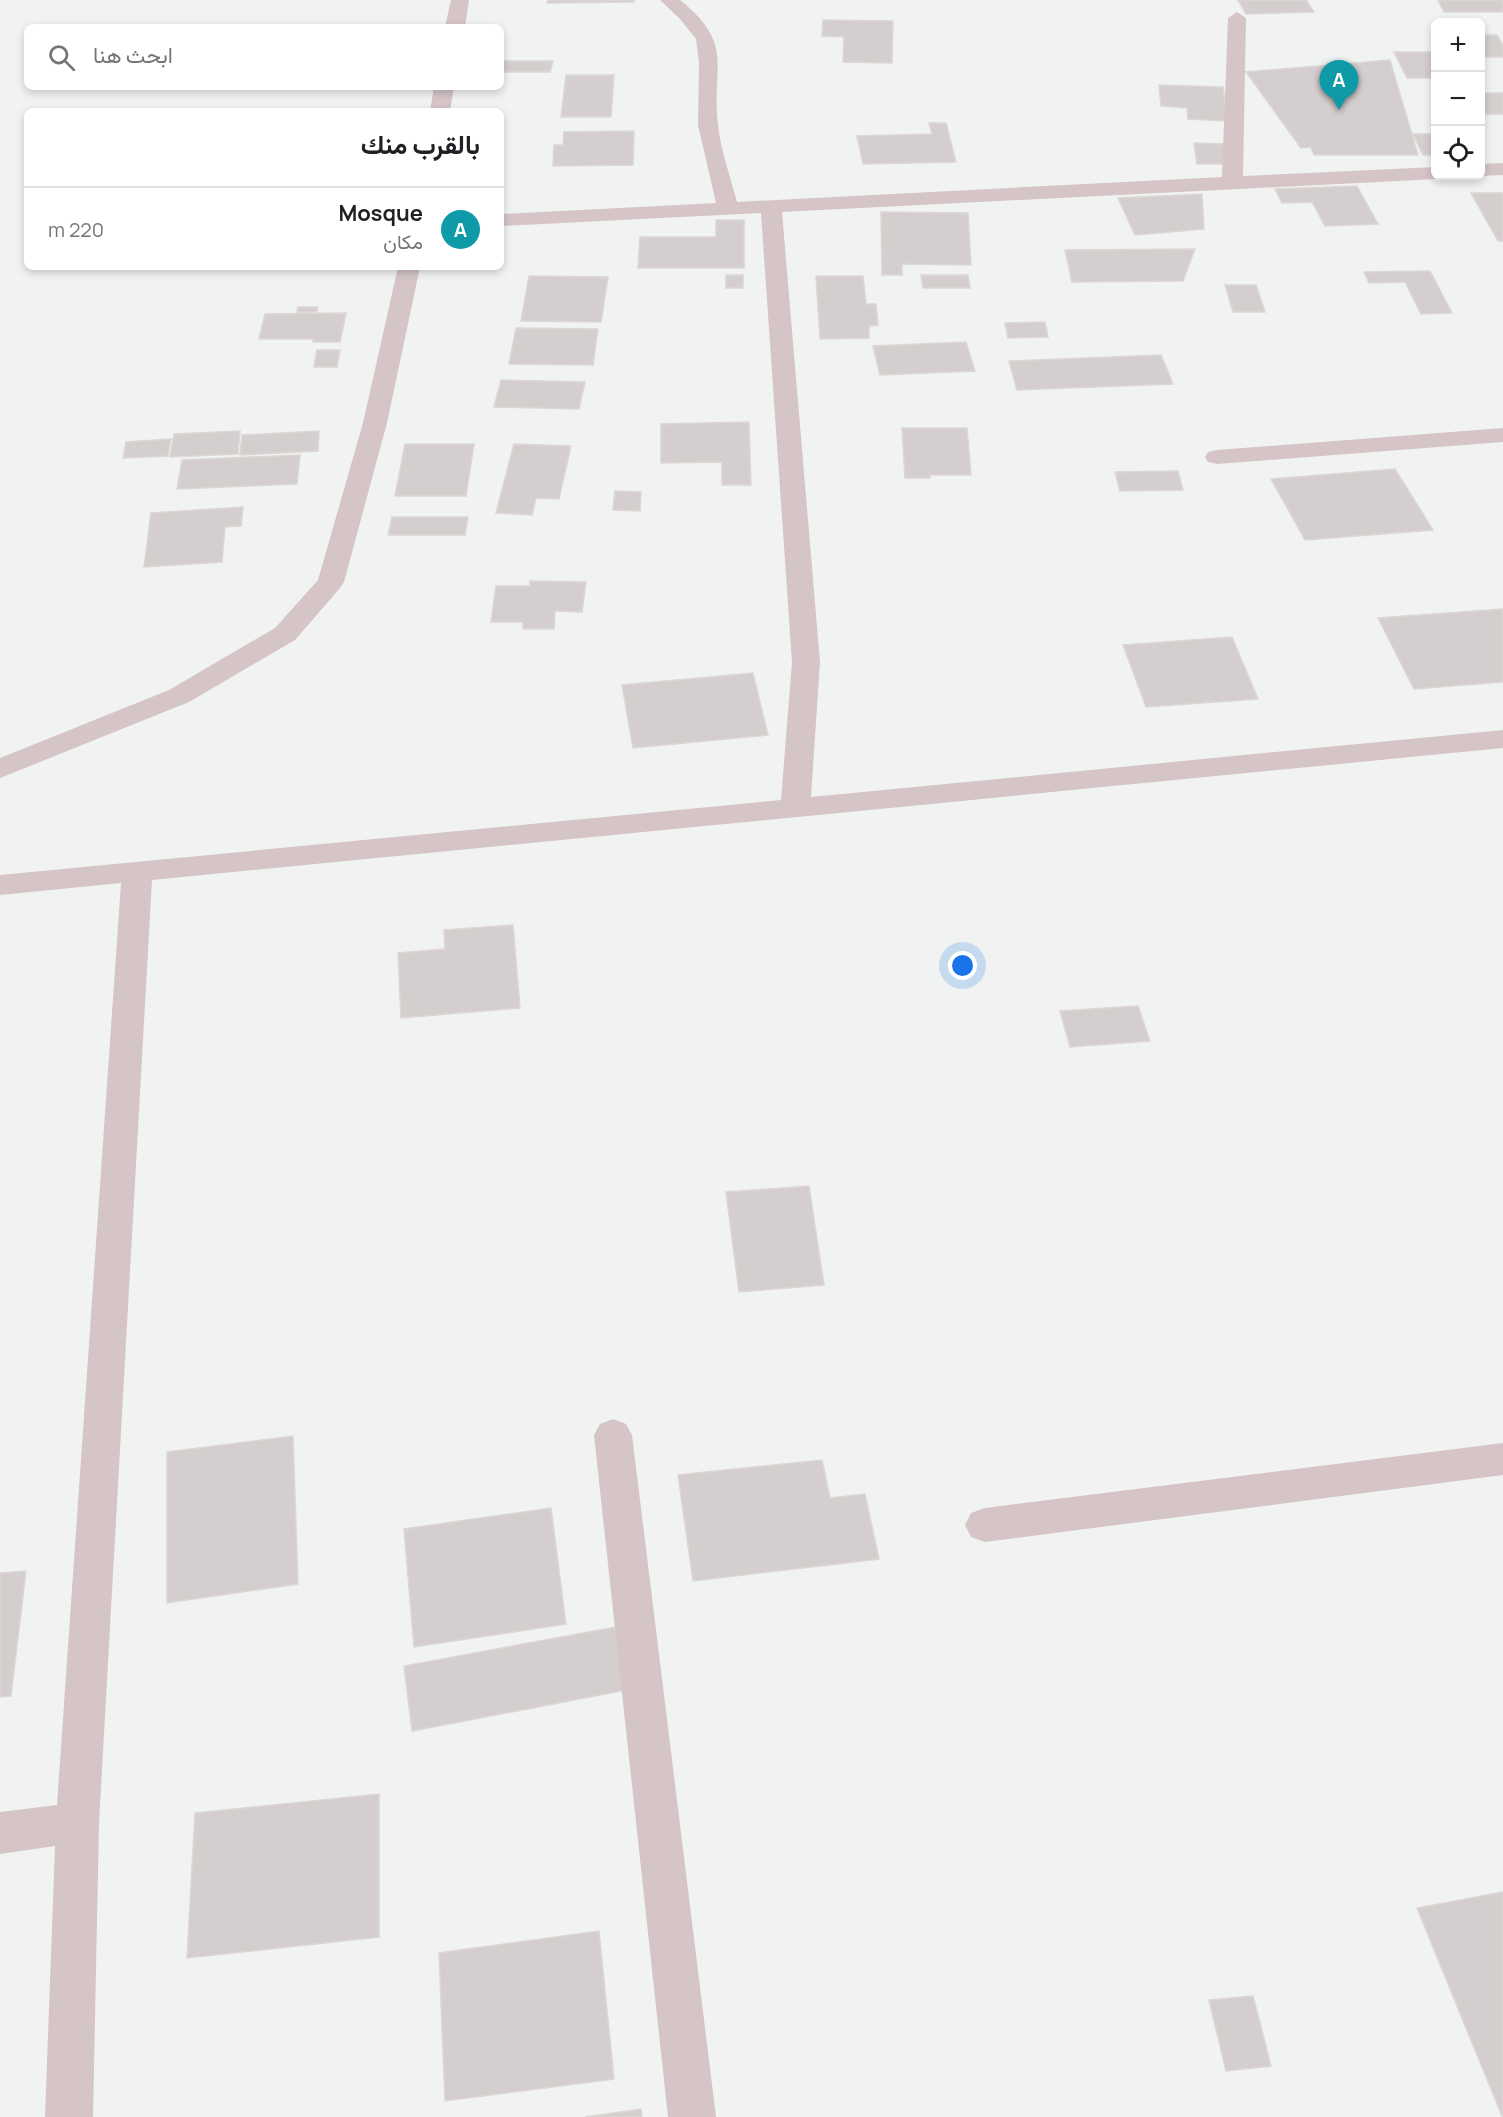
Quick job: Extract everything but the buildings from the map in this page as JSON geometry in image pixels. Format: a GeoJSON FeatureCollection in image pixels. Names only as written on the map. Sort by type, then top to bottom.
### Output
{"type":"FeatureCollection","features":[{"type":"Feature","properties":{"kind":"street"},"geometry":{"type":"LineString","coordinates":[[456,24],[460,0]]}},
{"type":"Feature","properties":{"kind":"street"},"geometry":{"type":"LineString","coordinates":[[669,0],[688,14],[707,40],[711,63],[706,114],[728,208]]}},
{"type":"Feature","properties":{"kind":"street"},"geometry":{"type":"LineString","coordinates":[[1232,183],[1237,18]]}},
{"type":"Feature","properties":{"kind":"street"},"geometry":{"type":"LineString","coordinates":[[440,108],[444,90]]}},
{"type":"Feature","properties":{"kind":"street"},"geometry":{"type":"LineString","coordinates":[[1485,170],[1503,169]]}},
{"type":"Feature","properties":{"kind":"street"},"geometry":{"type":"LineString","coordinates":[[504,220],[1431,172]]}},
{"type":"Feature","properties":{"kind":"street"},"geometry":{"type":"LineString","coordinates":[[771,206],[806,662],[795,808]]}},
{"type":"Feature","properties":{"kind":"street"},"geometry":{"type":"LineString","coordinates":[[0,769],[179,696],[285,634],[331,582],[375,423],[408,270]]}},
{"type":"Feature","properties":{"kind":"street"},"geometry":{"type":"LineString","coordinates":[[1217,457],[1503,435]]}},
{"type":"Feature","properties":{"kind":"street"},"geometry":{"type":"LineString","coordinates":[[0,885],[1503,740]]}},
{"type":"Feature","properties":{"kind":"street"},"geometry":{"type":"LineString","coordinates":[[69,2117],[77,1823],[137,872]]}},
{"type":"Feature","properties":{"kind":"street"},"geometry":{"type":"LineString","coordinates":[[613,1435],[692,2117]]}},
{"type":"Feature","properties":{"kind":"street"},"geometry":{"type":"LineString","coordinates":[[985,1525],[1503,1459]]}},
{"type":"Feature","properties":{"kind":"street"},"geometry":{"type":"LineString","coordinates":[[0,1833],[77,1823]]}},
{"type":"Feature","properties":{"kind":"place","name":"Mosque"},"geometry":{"type":"Point","coordinates":[1339,110]}}]}
